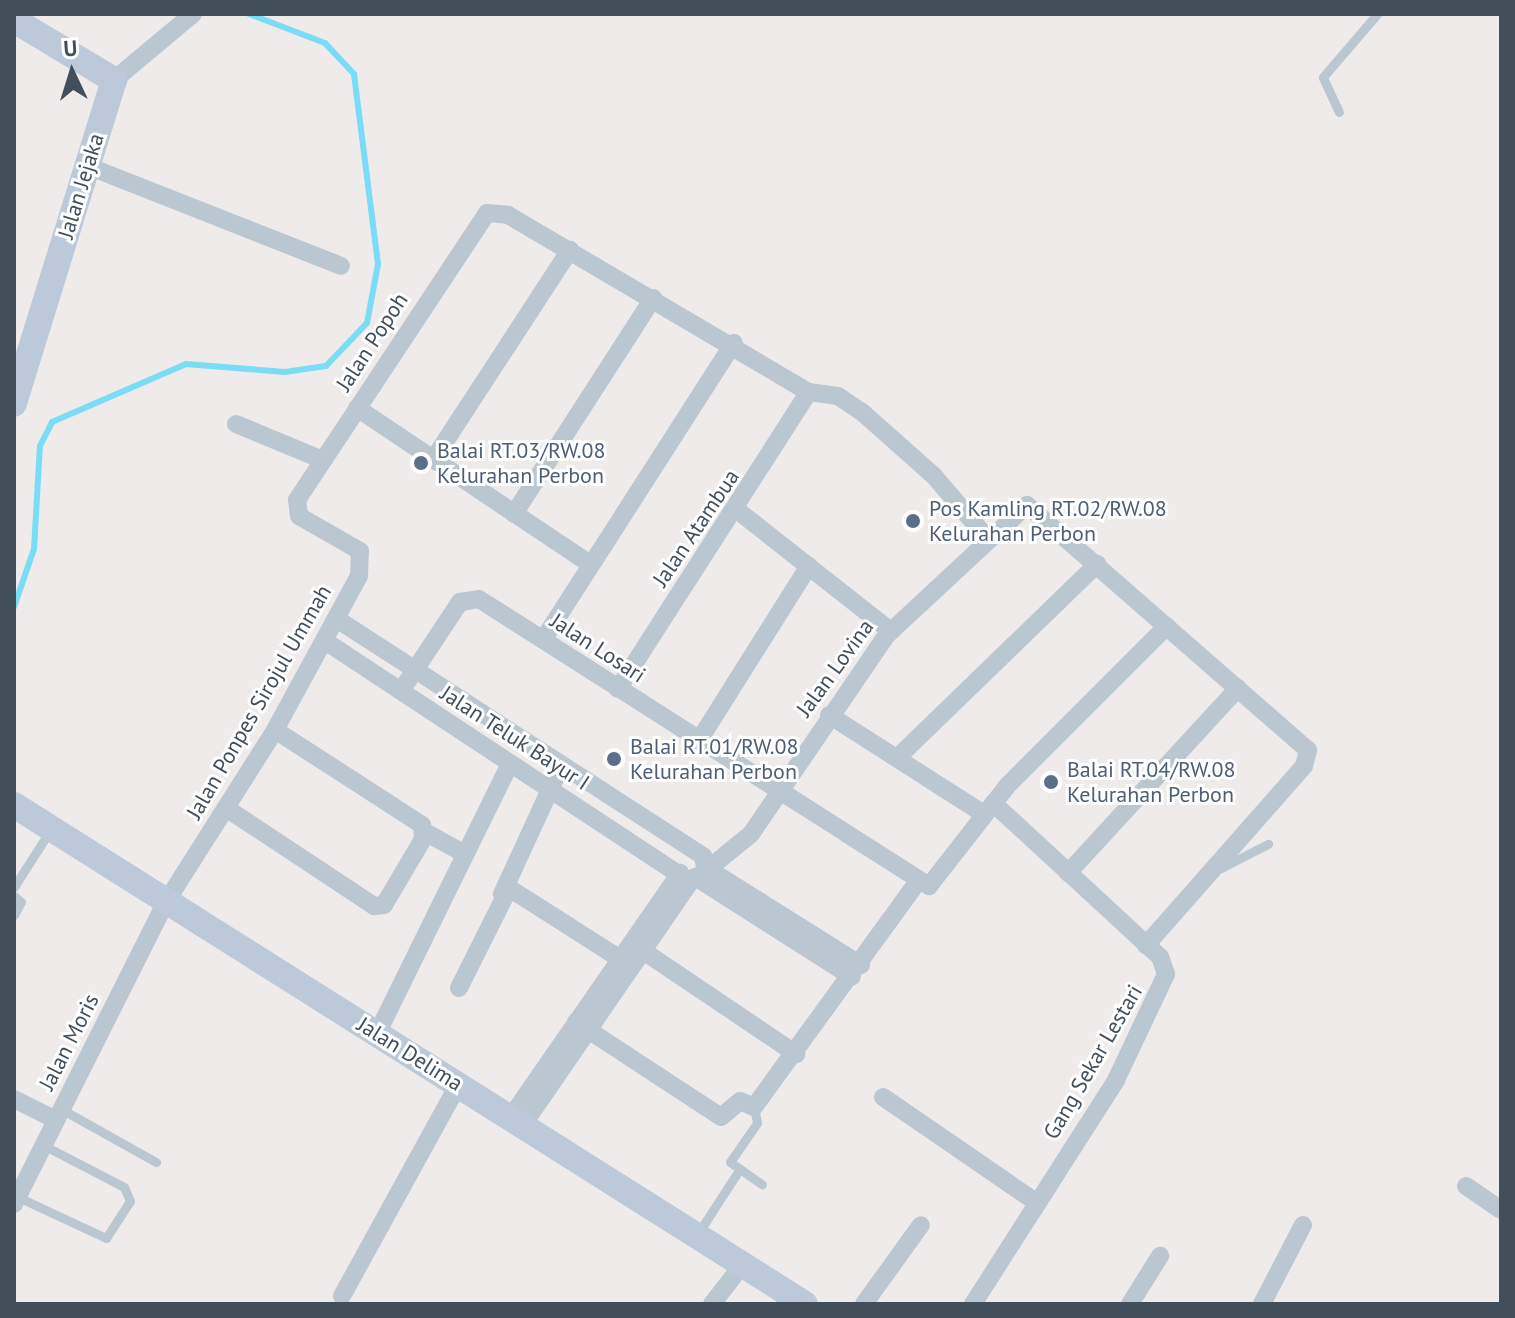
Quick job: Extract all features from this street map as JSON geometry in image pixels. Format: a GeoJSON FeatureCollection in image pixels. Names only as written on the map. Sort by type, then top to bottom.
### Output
{"type":"FeatureCollection","features":[{"type":"Feature","properties":{"kind":"street"},"geometry":{"type":"LineString","coordinates":[[14,20],[114,80],[193,14]]}},
{"type":"Feature","properties":{"kind":"street","name":"Jalan Jejaka"},"geometry":{"type":"LineString","coordinates":[[14,404],[85,165],[114,80]]}},
{"type":"Feature","properties":{"kind":"street"},"geometry":{"type":"LineString","coordinates":[[85,165],[341,266]]}},
{"type":"Feature","properties":{"kind":"street","name":"Jalan Popoh"},"geometry":{"type":"LineString","coordinates":[[296,505],[357,408],[493,210],[570,250]]}},
{"type":"Feature","properties":{"kind":"street"},"geometry":{"type":"LineString","coordinates":[[433,460],[570,250],[734,343],[809,392],[838,396],[862,412],[934,476],[988,539]]}},
{"type":"Feature","properties":{"kind":"street"},"geometry":{"type":"LineString","coordinates":[[514,514],[653,298]]}},
{"type":"Feature","properties":{"kind":"street"},"geometry":{"type":"LineString","coordinates":[[543,640],[734,343]]}},
{"type":"Feature","properties":{"kind":"street","name":"Jalan Atambua"},"geometry":{"type":"LineString","coordinates":[[618,689],[737,510],[809,392]]}},
{"type":"Feature","properties":{"kind":"street"},"geometry":{"type":"LineString","coordinates":[[357,408],[590,564]]}},
{"type":"Feature","properties":{"kind":"street"},"geometry":{"type":"LineString","coordinates":[[236,424],[323,460]]}},
{"type":"Feature","properties":{"kind":"street","name":"Jalan Ponpes Sirojul Ummah"},"geometry":{"type":"LineString","coordinates":[[166,902],[275,730],[337,619],[362,554],[302,518],[296,505]]}},
{"type":"Feature","properties":{"kind":"street","name":"Jalan Lovina"},"geometry":{"type":"LineString","coordinates":[[695,876],[744,843],[829,715],[891,631],[1019,510],[1029,506],[1097,564]]}},
{"type":"Feature","properties":{"kind":"street"},"geometry":{"type":"LineString","coordinates":[[737,510],[891,631]]}},
{"type":"Feature","properties":{"kind":"street"},"geometry":{"type":"LineString","coordinates":[[829,715],[897,758],[989,808],[1068,873],[1146,945],[1309,756],[1238,688],[1097,564],[897,758]]}},
{"type":"Feature","properties":{"kind":"street"},"geometry":{"type":"LineString","coordinates":[[698,742],[809,566]]}},
{"type":"Feature","properties":{"kind":"street","name":"Jalan Losari"},"geometry":{"type":"LineString","coordinates":[[414,671],[468,596],[543,640],[917,883]]}},
{"type":"Feature","properties":{"kind":"street","name":"Jalan Teluk Bayur I"},"geometry":{"type":"LineString","coordinates":[[337,619],[689,853],[695,876]]}},
{"type":"Feature","properties":{"kind":"street"},"geometry":{"type":"LineString","coordinates":[[582,1026],[721,1117],[740,1101],[754,1107],[857,971],[917,883],[935,884],[989,808],[1167,626]]}},
{"type":"Feature","properties":{"kind":"street","name":"Jalan Teluk Bayur I"},"geometry":{"type":"LineString","coordinates":[[325,641],[548,789],[857,971]]}},
{"type":"Feature","properties":{"kind":"street"},"geometry":{"type":"LineString","coordinates":[[401,691],[414,671]]}},
{"type":"Feature","properties":{"kind":"street"},"geometry":{"type":"LineString","coordinates":[[1068,873],[1238,688]]}},
{"type":"Feature","properties":{"kind":"street"},"geometry":{"type":"LineString","coordinates":[[481,744],[493,725]]}},
{"type":"Feature","properties":{"kind":"street"},"geometry":{"type":"LineString","coordinates":[[275,730],[465,854]]}},
{"type":"Feature","properties":{"kind":"street"},"geometry":{"type":"LineString","coordinates":[[377,1034],[510,764]]}},
{"type":"Feature","properties":{"kind":"street"},"geometry":{"type":"LineString","coordinates":[[459,988],[548,789],[560,770]]}},
{"type":"Feature","properties":{"kind":"street"},"geometry":{"type":"LineString","coordinates":[[226,808],[374,906],[384,905],[422,827]]}},
{"type":"Feature","properties":{"kind":"street","name":"Jalan Delima"},"geometry":{"type":"LineString","coordinates":[[16,810],[51,829],[805,1304]]}},
{"type":"Feature","properties":{"kind":"street"},"geometry":{"type":"LineString","coordinates":[[517,1121],[631,954],[695,876]]}},
{"type":"Feature","properties":{"kind":"street"},"geometry":{"type":"LineString","coordinates":[[502,894],[519,890],[796,1054]]}},
{"type":"Feature","properties":{"kind":"street","name":"Jalan Moris"},"geometry":{"type":"LineString","coordinates":[[16,1200],[166,902]]}},
{"type":"Feature","properties":{"kind":"street","name":"Gang Sekar Lestari"},"geometry":{"type":"LineString","coordinates":[[973,1304],[1158,999],[1166,970],[1146,945]]}},
{"type":"Feature","properties":{"kind":"street"},"geometry":{"type":"LineString","coordinates":[[342,1296],[458,1085]]}},
{"type":"Feature","properties":{"kind":"street"},"geometry":{"type":"LineString","coordinates":[[883,1097],[1037,1203]]}},
{"type":"Feature","properties":{"kind":"street"},"geometry":{"type":"LineString","coordinates":[[14,1099],[59,1115]]}},
{"type":"Feature","properties":{"kind":"street"},"geometry":{"type":"LineString","coordinates":[[1466,1186],[1501,1210]]}},
{"type":"Feature","properties":{"kind":"street"},"geometry":{"type":"LineString","coordinates":[[864,1304],[921,1225]]}},
{"type":"Feature","properties":{"kind":"street"},"geometry":{"type":"LineString","coordinates":[[1262,1304],[1303,1225]]}},
{"type":"Feature","properties":{"kind":"street"},"geometry":{"type":"LineString","coordinates":[[1130,1304],[1160,1256]]}},
{"type":"Feature","properties":{"kind":"street"},"geometry":{"type":"LineString","coordinates":[[712,1304],[743,1264]]}},
{"type":"Feature","properties":{"kind":"lane"},"geometry":{"type":"LineString","coordinates":[[1339,112],[1323,77],[1377,14]]}},
{"type":"Feature","properties":{"kind":"lane"},"geometry":{"type":"LineString","coordinates":[[14,887],[51,829]]}},
{"type":"Feature","properties":{"kind":"lane"},"geometry":{"type":"LineString","coordinates":[[1205,876],[1268,844]]}},
{"type":"Feature","properties":{"kind":"lane"},"geometry":{"type":"LineString","coordinates":[[14,896],[21,902],[14,915]]}},
{"type":"Feature","properties":{"kind":"lane"},"geometry":{"type":"LineString","coordinates":[[754,1107],[757,1123],[730,1157],[739,1170],[762,1184]]}},
{"type":"Feature","properties":{"kind":"lane"},"geometry":{"type":"LineString","coordinates":[[59,1115],[156,1162]]}},
{"type":"Feature","properties":{"kind":"lane"},"geometry":{"type":"LineString","coordinates":[[16,1200],[106,1238],[128,1205],[127,1189],[43,1145]]}},
{"type":"Feature","properties":{"kind":"lane"},"geometry":{"type":"LineString","coordinates":[[697,1235],[739,1170]]}},
{"type":"Feature","properties":{"kind":"waterway"},"geometry":{"type":"LineString","coordinates":[[14,607],[34,549],[40,446],[52,422],[186,364],[285,372],[326,366],[367,323],[378,264],[354,74],[325,43],[249,14]]}},
{"type":"Feature","properties":{"kind":"place","name":"Balai RT.03/RW.08 Kelurahan Perbon"},"geometry":{"type":"Point","coordinates":[421,463]}},
{"type":"Feature","properties":{"kind":"place","name":"Pos Kamling RT.02/RW.08 Kelurahan Perbon"},"geometry":{"type":"Point","coordinates":[913,521]}},
{"type":"Feature","properties":{"kind":"place","name":"Balai RT.01/RW.08 Kelurahan Perbon"},"geometry":{"type":"Point","coordinates":[614,759]}},
{"type":"Feature","properties":{"kind":"place","name":"Balai RT.04/RW.08 Kelurahan Perbon"},"geometry":{"type":"Point","coordinates":[1051,782]}}]}
